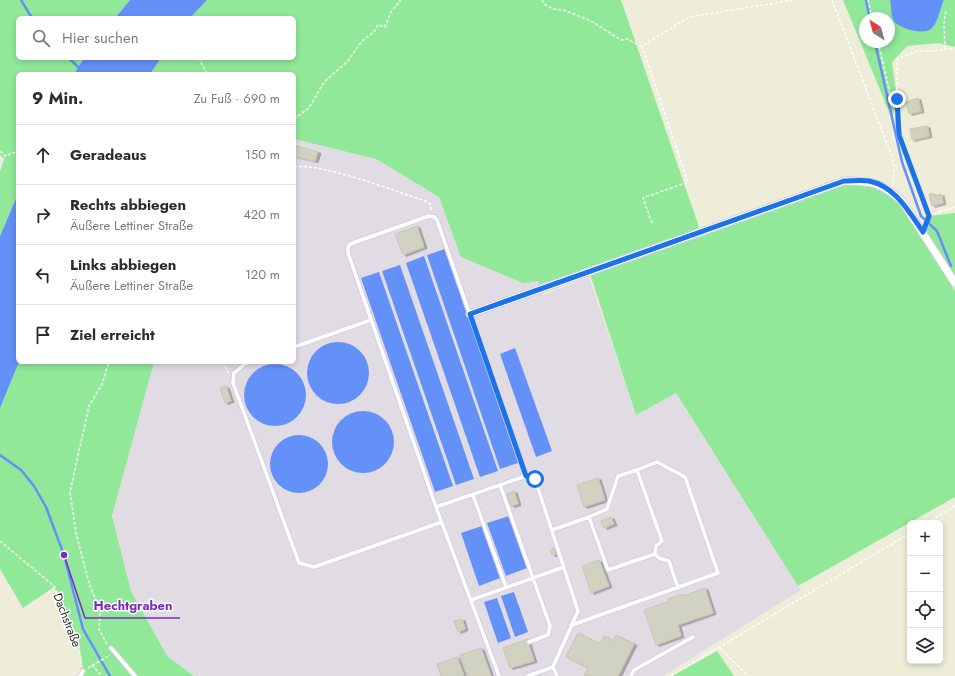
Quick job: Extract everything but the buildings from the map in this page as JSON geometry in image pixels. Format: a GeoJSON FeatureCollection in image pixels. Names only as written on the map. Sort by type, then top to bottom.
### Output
{"type":"FeatureCollection","features":[{"type":"Feature","properties":{"kind":"street"},"geometry":{"type":"LineString","coordinates":[[470,314],[844,181],[870,181],[890,191],[902,201],[955,283]]}},
{"type":"Feature","properties":{"kind":"lane"},"geometry":{"type":"LineString","coordinates":[[897,99],[899,135],[929,216],[923,232]]}},
{"type":"Feature","properties":{"kind":"lane"},"geometry":{"type":"LineString","coordinates":[[499,676],[436,508],[371,320],[348,248],[350,244],[430,216],[434,216],[470,314],[526,476]]}},
{"type":"Feature","properties":{"kind":"lane"},"geometry":{"type":"LineString","coordinates":[[296,346],[371,320]]}},
{"type":"Feature","properties":{"kind":"lane"},"geometry":{"type":"LineString","coordinates":[[245,364],[234,373],[233,383],[299,563],[314,567],[442,522]]}},
{"type":"Feature","properties":{"kind":"lane"},"geometry":{"type":"LineString","coordinates":[[552,530],[607,509],[618,476],[657,462],[685,477],[718,573],[572,625]]}},
{"type":"Feature","properties":{"kind":"lane"},"geometry":{"type":"LineString","coordinates":[[637,470],[662,541],[656,546],[655,554]]}},
{"type":"Feature","properties":{"kind":"lane"},"geometry":{"type":"LineString","coordinates":[[436,508],[526,476],[535,479],[578,611],[553,667],[528,676]]}},
{"type":"Feature","properties":{"kind":"lane"},"geometry":{"type":"LineString","coordinates":[[500,485],[550,626],[548,635],[530,642]]}},
{"type":"Feature","properties":{"kind":"lane"},"geometry":{"type":"LineString","coordinates":[[473,495],[506,587]]}},
{"type":"Feature","properties":{"kind":"lane"},"geometry":{"type":"LineString","coordinates":[[589,517],[608,570],[655,554]]}},
{"type":"Feature","properties":{"kind":"lane"},"geometry":{"type":"LineString","coordinates":[[655,554],[659,558],[668,560],[678,588]]}},
{"type":"Feature","properties":{"kind":"lane"},"geometry":{"type":"LineString","coordinates":[[471,600],[564,567]]}},
{"type":"Feature","properties":{"kind":"lane"},"geometry":{"type":"LineString","coordinates":[[631,676],[634,670],[692,636]]}},
{"type":"Feature","properties":{"kind":"lane"},"geometry":{"type":"LineString","coordinates":[[111,648],[135,676]]}},
{"type":"Feature","properties":{"kind":"lane"},"geometry":{"type":"LineString","coordinates":[[553,667],[557,676]]}},
{"type":"Feature","properties":{"kind":"lane"},"geometry":{"type":"LineString","coordinates":[[80,676],[82,671]]}},
{"type":"Feature","properties":{"kind":"path"},"geometry":{"type":"LineString","coordinates":[[296,118],[309,108],[324,82],[348,61],[362,41],[374,32],[378,25],[385,27],[390,12],[401,0]]}},
{"type":"Feature","properties":{"kind":"path"},"geometry":{"type":"LineString","coordinates":[[542,0],[544,4],[553,9],[564,10],[591,21],[620,40],[627,39],[642,46],[688,182],[643,198],[652,223]]}},
{"type":"Feature","properties":{"kind":"path"},"geometry":{"type":"LineString","coordinates":[[642,46],[689,17],[794,0]]}},
{"type":"Feature","properties":{"kind":"path"},"geometry":{"type":"LineString","coordinates":[[832,0],[891,154],[894,165],[894,184],[890,191]]}},
{"type":"Feature","properties":{"kind":"path"},"geometry":{"type":"LineString","coordinates":[[868,0],[871,12]]}},
{"type":"Feature","properties":{"kind":"path"},"geometry":{"type":"LineString","coordinates":[[945,49],[944,23],[946,10]]}},
{"type":"Feature","properties":{"kind":"path"},"geometry":{"type":"LineString","coordinates":[[879,48],[892,101]]}},
{"type":"Feature","properties":{"kind":"path"},"geometry":{"type":"LineString","coordinates":[[897,99],[897,59],[918,51],[955,48]]}},
{"type":"Feature","properties":{"kind":"path"},"geometry":{"type":"LineString","coordinates":[[200,60],[206,72]]}},
{"type":"Feature","properties":{"kind":"path"},"geometry":{"type":"LineString","coordinates":[[0,151],[5,156],[16,151]]}},
{"type":"Feature","properties":{"kind":"path"},"geometry":{"type":"LineString","coordinates":[[296,167],[301,166],[328,171],[425,201],[430,204],[434,216]]}},
{"type":"Feature","properties":{"kind":"path"},"geometry":{"type":"LineString","coordinates":[[929,216],[955,207]]}},
{"type":"Feature","properties":{"kind":"path"},"geometry":{"type":"LineString","coordinates":[[108,364],[102,384],[89,406],[70,492],[76,533],[89,583],[100,611],[99,629],[111,648]]}},
{"type":"Feature","properties":{"kind":"path"},"geometry":{"type":"LineString","coordinates":[[932,520],[955,506]]}},
{"type":"Feature","properties":{"kind":"path"},"geometry":{"type":"LineString","coordinates":[[670,676],[907,535]]}},
{"type":"Feature","properties":{"kind":"path","name":"Dachstraße"},"geometry":{"type":"LineString","coordinates":[[0,541],[54,586],[78,641],[82,671]]}},
{"type":"Feature","properties":{"kind":"path"},"geometry":{"type":"LineString","coordinates":[[719,647],[748,676]]}},
{"type":"Feature","properties":{"kind":"path"},"geometry":{"type":"LineString","coordinates":[[82,671],[108,656]]}},
{"type":"Feature","properties":{"kind":"path"},"geometry":{"type":"LineString","coordinates":[[92,665],[102,676]]}},
{"type":"Feature","properties":{"kind":"shaded area"},"geometry":{"type":"Polygon","coordinates":[[[296,139],[376,159],[439,197],[461,257],[538,281],[543,295],[589,277],[636,415],[675,392],[801,590],[663,676],[194,676],[167,656],[131,591],[112,516],[153,364],[296,364],[296,139]]]}},
{"type":"Feature","properties":{"kind":"green space"},"geometry":{"type":"Polygon","coordinates":[[[0,0],[130,0],[117,16],[16,16],[16,60],[83,60],[75,72],[16,72],[16,199],[0,236],[0,172],[4,159],[0,155],[0,0]]]}},
{"type":"Feature","properties":{"kind":"green space"},"geometry":{"type":"Polygon","coordinates":[[[207,0],[621,0],[700,230],[842,183],[866,182],[881,187],[894,198],[920,234],[955,291],[955,497],[914,520],[907,520],[907,524],[798,586],[676,393],[636,415],[590,274],[540,288],[538,281],[523,283],[461,257],[439,197],[376,159],[296,139],[296,72],[151,72],[160,60],[296,60],[296,16],[192,16],[207,0]]]}},
{"type":"Feature","properties":{"kind":"green space"},"geometry":{"type":"Polygon","coordinates":[[[843,0],[890,0],[892,12],[859,12],[859,39],[843,0]]]}},
{"type":"Feature","properties":{"kind":"green space"},"geometry":{"type":"Polygon","coordinates":[[[944,0],[955,0],[955,47],[939,43],[907,46],[892,62],[897,99],[892,119],[863,48],[895,48],[895,20],[933,26],[944,0]]]}},
{"type":"Feature","properties":{"kind":"green space"},"geometry":{"type":"Polygon","coordinates":[[[955,213],[955,283],[923,232],[929,216],[955,213]]]}},
{"type":"Feature","properties":{"kind":"green space"},"geometry":{"type":"Polygon","coordinates":[[[18,364],[153,364],[112,516],[131,591],[167,656],[194,676],[80,676],[82,667],[78,644],[69,619],[54,587],[23,608],[0,569],[0,408],[18,364]]]}},
{"type":"Feature","properties":{"kind":"green space"},"geometry":{"type":"Polygon","coordinates":[[[717,651],[734,676],[672,676],[717,651]]]}},
{"type":"Feature","properties":{"kind":"water"},"geometry":{"type":"Polygon","coordinates":[[[130,0],[207,0],[192,16],[117,16],[130,0]]]}},
{"type":"Feature","properties":{"kind":"water"},"geometry":{"type":"Polygon","coordinates":[[[890,0],[944,0],[937,19],[928,31],[906,29],[895,22],[895,12],[892,12],[890,0]]]}},
{"type":"Feature","properties":{"kind":"water"},"geometry":{"type":"Polygon","coordinates":[[[83,60],[160,60],[151,72],[75,72],[83,60]]]}},
{"type":"Feature","properties":{"kind":"water"},"geometry":{"type":"Polygon","coordinates":[[[16,199],[16,364],[18,364],[0,408],[0,236],[16,199]]]}},
{"type":"Feature","properties":{"kind":"water"},"geometry":{"type":"Polygon","coordinates":[[[445,249],[518,463],[500,469],[427,255],[445,249]]]}},
{"type":"Feature","properties":{"kind":"water"},"geometry":{"type":"Polygon","coordinates":[[[424,256],[498,471],[480,477],[406,263],[424,256]]]}},
{"type":"Feature","properties":{"kind":"water"},"geometry":{"type":"Polygon","coordinates":[[[400,265],[474,479],[456,485],[382,271],[400,265]]]}},
{"type":"Feature","properties":{"kind":"water"},"geometry":{"type":"Polygon","coordinates":[[[379,272],[453,486],[435,492],[361,278],[379,272]]]}},
{"type":"Feature","properties":{"kind":"water"},"geometry":{"type":"Polygon","coordinates":[[[338,342],[350,345],[360,351],[366,361],[369,373],[366,385],[360,395],[350,401],[338,404],[326,401],[316,395],[310,385],[307,373],[310,361],[316,351],[326,345],[338,342]]]}},
{"type":"Feature","properties":{"kind":"water"},"geometry":{"type":"Polygon","coordinates":[[[515,348],[552,451],[536,457],[500,354],[515,348]]]}},
{"type":"Feature","properties":{"kind":"water"},"geometry":{"type":"Polygon","coordinates":[[[275,364],[287,366],[297,373],[304,383],[306,395],[304,407],[297,417],[287,424],[275,426],[263,424],[253,417],[246,407],[244,395],[246,383],[253,373],[263,366],[275,364]]]}},
{"type":"Feature","properties":{"kind":"water"},"geometry":{"type":"Polygon","coordinates":[[[363,411],[375,413],[385,420],[392,430],[394,442],[392,454],[385,464],[375,471],[363,473],[351,471],[341,464],[334,454],[332,442],[334,430],[341,420],[351,413],[363,411]]]}},
{"type":"Feature","properties":{"kind":"water"},"geometry":{"type":"Polygon","coordinates":[[[299,435],[310,437],[320,443],[326,453],[328,464],[326,475],[320,485],[310,491],[299,493],[288,491],[278,485],[272,475],[270,464],[272,453],[278,443],[288,437],[299,435]]]}},
{"type":"Feature","properties":{"kind":"water"},"geometry":{"type":"Polygon","coordinates":[[[509,516],[527,568],[506,576],[487,523],[509,516]]]}},
{"type":"Feature","properties":{"kind":"water"},"geometry":{"type":"Polygon","coordinates":[[[482,526],[500,578],[479,586],[461,533],[482,526]]]}},
{"type":"Feature","properties":{"kind":"water"},"geometry":{"type":"Polygon","coordinates":[[[514,592],[528,632],[515,637],[501,596],[514,592]]]}},
{"type":"Feature","properties":{"kind":"water"},"geometry":{"type":"Polygon","coordinates":[[[497,598],[511,638],[498,643],[484,602],[497,598]]]}},
{"type":"Feature","properties":{"kind":"waterway"},"geometry":{"type":"LineString","coordinates":[[21,0],[31,16]]}},
{"type":"Feature","properties":{"kind":"waterway"},"geometry":{"type":"LineString","coordinates":[[866,0],[869,12]]}},
{"type":"Feature","properties":{"kind":"waterway"},"geometry":{"type":"LineString","coordinates":[[876,48],[902,162],[921,216],[937,231],[951,266]]}},
{"type":"Feature","properties":{"kind":"waterway"},"geometry":{"type":"LineString","coordinates":[[71,60],[83,72]]}},
{"type":"Feature","properties":{"kind":"waterway"},"geometry":{"type":"LineString","coordinates":[[0,455],[21,470],[34,486],[46,507],[64,555],[83,629],[110,676]]}},
{"type":"Feature","properties":{"kind":"place","name":"Hechtgraben"},"geometry":{"type":"Point","coordinates":[64,555]}},
{"type":"Feature","properties":{"kind":"route"},"geometry":{"type":"LineString","coordinates":[[535,479],[526,476],[470,314],[844,181],[870,181],[890,191],[902,201],[923,232],[929,216],[899,135],[897,99]]}}]}
